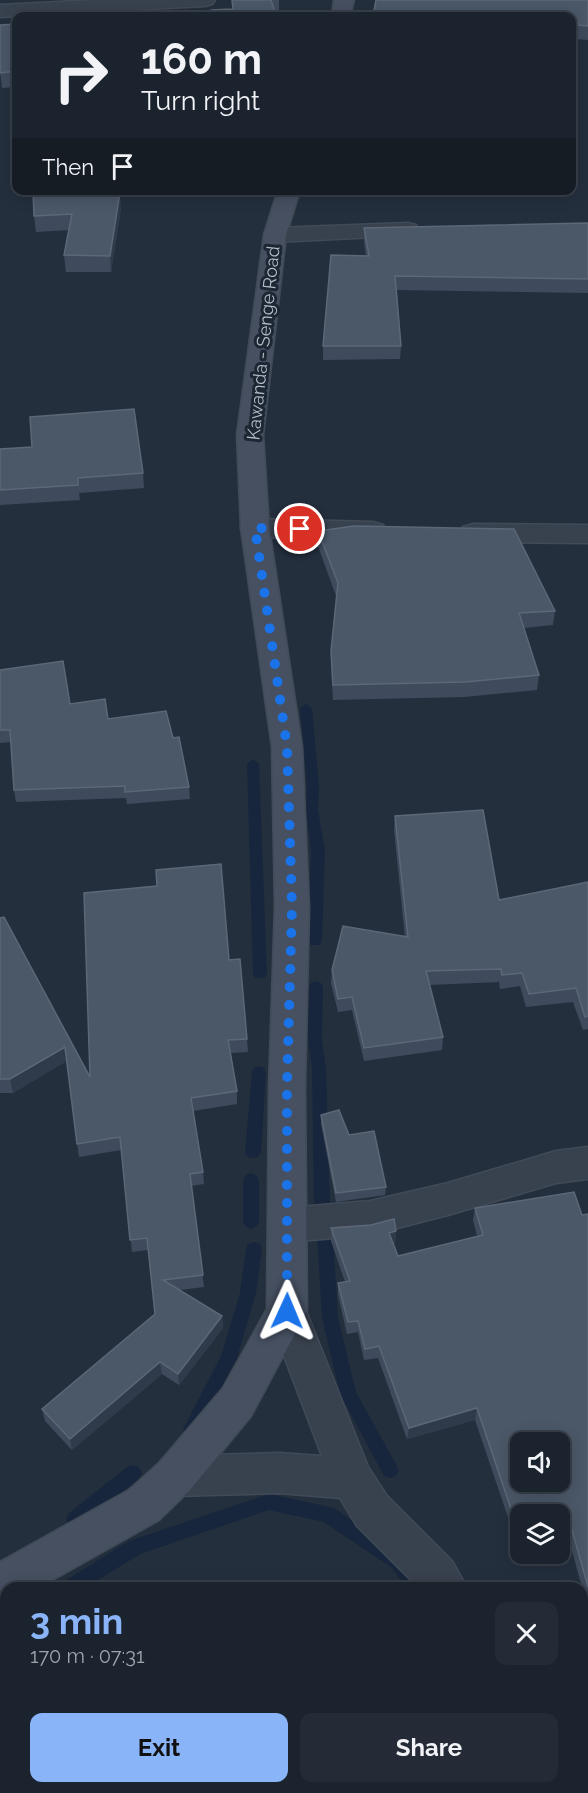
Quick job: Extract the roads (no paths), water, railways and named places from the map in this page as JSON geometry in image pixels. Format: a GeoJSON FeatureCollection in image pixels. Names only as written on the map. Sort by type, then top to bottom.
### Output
{"type":"FeatureCollection","features":[{"type":"Feature","properties":{"kind":"street"},"geometry":{"type":"LineString","coordinates":[[0,11],[205,0]]}},
{"type":"Feature","properties":{"kind":"street","name":"Kawanda - Senge Road"},"geometry":{"type":"LineString","coordinates":[[7,1582],[144,1505],[175,1476],[237,1402],[287,1311],[287,1086],[292,907],[287,747],[255,528],[250,435],[275,235],[287,195]]}},
{"type":"Feature","properties":{"kind":"street"},"geometry":{"type":"LineString","coordinates":[[275,235],[427,230]]}},
{"type":"Feature","properties":{"kind":"street"},"geometry":{"type":"LineString","coordinates":[[255,528],[394,531]]}},
{"type":"Feature","properties":{"kind":"street"},"geometry":{"type":"LineString","coordinates":[[452,533],[588,534]]}},
{"type":"Feature","properties":{"kind":"street"},"geometry":{"type":"LineString","coordinates":[[287,1225],[370,1218],[448,1199],[556,1167],[588,1163]]}},
{"type":"Feature","properties":{"kind":"street"},"geometry":{"type":"LineString","coordinates":[[287,1311],[352,1479],[372,1511],[441,1582]]}},
{"type":"Feature","properties":{"kind":"street"},"geometry":{"type":"LineString","coordinates":[[175,1476],[279,1473],[352,1479]]}},
{"type":"Feature","properties":{"kind":"waterway"},"geometry":{"type":"LineString","coordinates":[[306,708],[313,786],[312,810],[318,850],[315,941]]}},
{"type":"Feature","properties":{"kind":"waterway"},"geometry":{"type":"LineString","coordinates":[[253,764],[260,974]]}},
{"type":"Feature","properties":{"kind":"waterway"},"geometry":{"type":"LineString","coordinates":[[316,987],[315,1040],[319,1068],[322,1208]]}},
{"type":"Feature","properties":{"kind":"waterway"},"geometry":{"type":"LineString","coordinates":[[253,1152],[259,1072]]}},
{"type":"Feature","properties":{"kind":"waterway"},"geometry":{"type":"LineString","coordinates":[[251,1180],[251,1222]]}},
{"type":"Feature","properties":{"kind":"waterway"},"geometry":{"type":"LineString","coordinates":[[325,1236],[330,1318],[348,1394],[390,1470]]}},
{"type":"Feature","properties":{"kind":"waterway"},"geometry":{"type":"LineString","coordinates":[[191,1429],[229,1358],[248,1293],[254,1249]]}},
{"type":"Feature","properties":{"kind":"waterway"},"geometry":{"type":"LineString","coordinates":[[75,1519],[133,1473]]}},
{"type":"Feature","properties":{"kind":"waterway"},"geometry":{"type":"LineString","coordinates":[[79,1582],[135,1547],[269,1502],[328,1514],[398,1562],[412,1582]]}}]}
